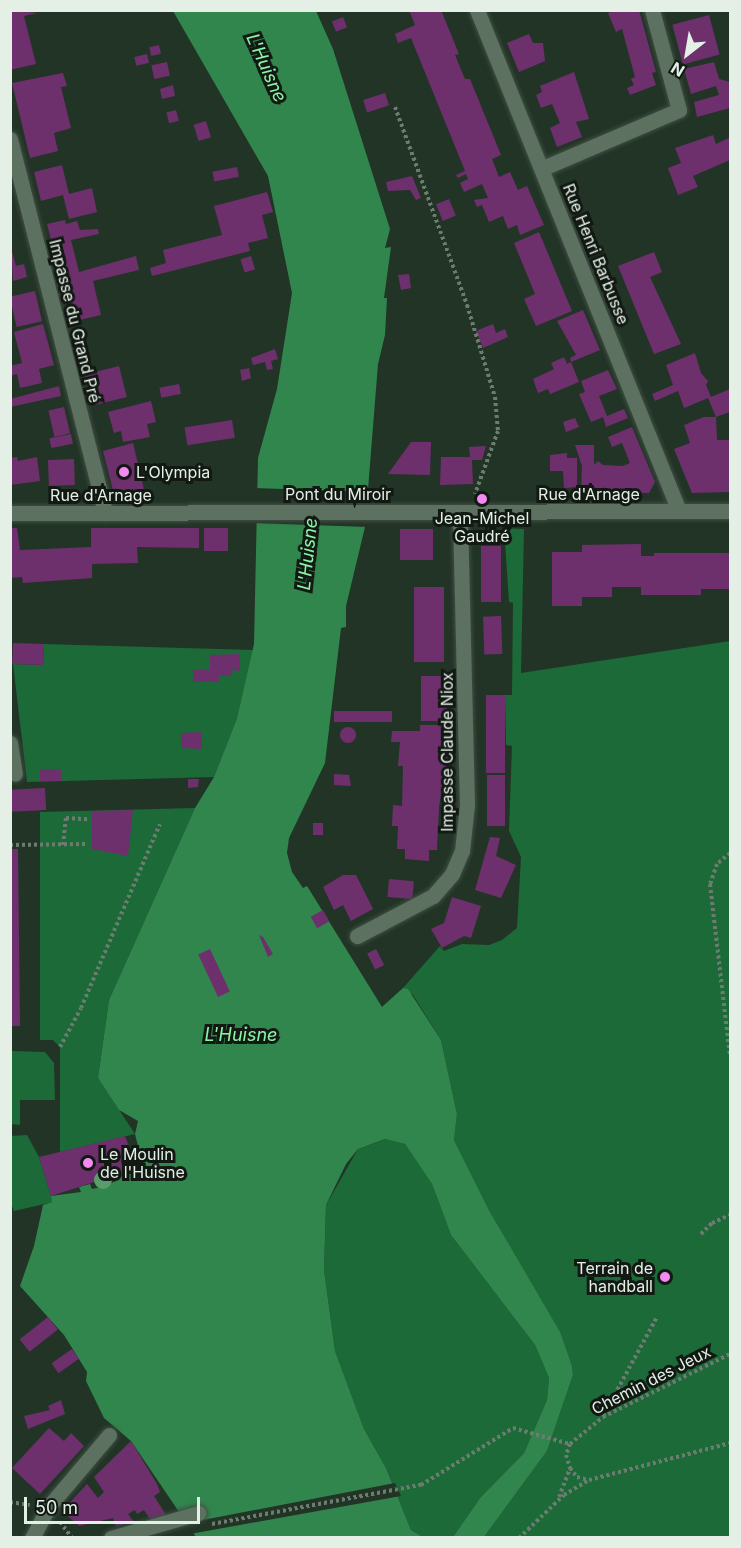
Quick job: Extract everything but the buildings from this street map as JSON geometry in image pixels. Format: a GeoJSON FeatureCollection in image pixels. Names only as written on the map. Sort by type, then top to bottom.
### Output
{"type":"FeatureCollection","features":[{"type":"Feature","properties":{"kind":"street","name":"Rue Henri Barbusse"},"geometry":{"type":"LineString","coordinates":[[477,10],[543,168],[679,511]]}},
{"type":"Feature","properties":{"kind":"street"},"geometry":{"type":"LineString","coordinates":[[543,168],[679,110],[652,10]]}},
{"type":"Feature","properties":{"kind":"street","name":"Impasse du Grand Pré"},"geometry":{"type":"LineString","coordinates":[[10,139],[105,513]]}},
{"type":"Feature","properties":{"kind":"street","name":"Rue d'Arnage"},"geometry":{"type":"LineString","coordinates":[[459,512],[730,511]]}},
{"type":"Feature","properties":{"kind":"street","name":"Pont du Miroir"},"geometry":{"type":"LineString","coordinates":[[227,513],[459,512]]}},
{"type":"Feature","properties":{"kind":"street","name":"Impasse Claude Niox"},"geometry":{"type":"LineString","coordinates":[[357,936],[433,896],[452,874],[462,851],[467,806],[459,512]]}},
{"type":"Feature","properties":{"kind":"street","name":"Rue d'Arnage"},"geometry":{"type":"LineString","coordinates":[[10,513],[227,513]]}},
{"type":"Feature","properties":{"kind":"street"},"geometry":{"type":"LineString","coordinates":[[10,743],[15,774]]}},
{"type":"Feature","properties":{"kind":"street"},"geometry":{"type":"LineString","coordinates":[[32,1538],[49,1506],[109,1435]]}},
{"type":"Feature","properties":{"kind":"street"},"geometry":{"type":"LineString","coordinates":[[111,1538],[151,1527],[201,1519]]}},
{"type":"Feature","properties":{"kind":"path"},"geometry":{"type":"LineString","coordinates":[[395,107],[467,305],[495,397],[498,431],[459,512]]}},
{"type":"Feature","properties":{"kind":"path"},"geometry":{"type":"LineString","coordinates":[[63,844],[66,818],[88,819]]}},
{"type":"Feature","properties":{"kind":"path"},"geometry":{"type":"LineString","coordinates":[[60,1047],[81,1008],[160,824]]}},
{"type":"Feature","properties":{"kind":"path"},"geometry":{"type":"LineString","coordinates":[[10,845],[86,844]]}},
{"type":"Feature","properties":{"kind":"path"},"geometry":{"type":"LineString","coordinates":[[730,853],[717,864],[710,884],[730,1056]]}},
{"type":"Feature","properties":{"kind":"path"},"geometry":{"type":"LineString","coordinates":[[701,1234],[712,1223],[730,1215]]}},
{"type":"Feature","properties":{"kind":"path"},"geometry":{"type":"LineString","coordinates":[[603,1417],[657,1317]]}},
{"type":"Feature","properties":{"kind":"path","name":"Chemin des Jeux"},"geometry":{"type":"LineString","coordinates":[[570,1444],[603,1417],[730,1354]]}},
{"type":"Feature","properties":{"kind":"path"},"geometry":{"type":"LineString","coordinates":[[201,1519],[414,1486],[508,1429],[528,1430],[570,1444],[566,1455],[570,1468],[577,1477],[589,1480]]}},
{"type":"Feature","properties":{"kind":"path"},"geometry":{"type":"LineString","coordinates":[[519,1538],[557,1501],[589,1480],[730,1443]]}},
{"type":"Feature","properties":{"kind":"path"},"geometry":{"type":"LineString","coordinates":[[557,1501],[570,1468]]}},
{"type":"Feature","properties":{"kind":"shaded area"},"geometry":{"type":"Polygon","coordinates":[[[504,528],[524,529],[521,673],[730,641],[730,1537],[484,1537],[547,1451],[573,1375],[572,1366],[559,1332],[490,1212],[454,1140],[457,1114],[441,1040],[413,995],[403,988],[440,946],[444,951],[462,944],[489,945],[502,940],[517,928],[521,857],[509,831],[512,746],[506,745],[505,695],[512,695],[513,603],[509,602],[504,528]]]}},
{"type":"Feature","properties":{"kind":"shaded area"},"geometry":{"type":"Polygon","coordinates":[[[44,644],[253,650],[237,718],[214,777],[27,782],[13,664],[43,665],[44,644]]]}},
{"type":"Feature","properties":{"kind":"shaded area"},"geometry":{"type":"Polygon","coordinates":[[[195,808],[109,1000],[98,1078],[135,1134],[60,1152],[60,1047],[53,1040],[40,1040],[40,812],[195,808]]]}},
{"type":"Feature","properties":{"kind":"shaded area"},"geometry":{"type":"Polygon","coordinates":[[[11,1051],[45,1052],[54,1063],[55,1100],[20,1100],[20,1125],[11,1124],[11,1051]]]}},
{"type":"Feature","properties":{"kind":"shaded area"},"geometry":{"type":"Polygon","coordinates":[[[27,1135],[39,1157],[53,1202],[14,1211],[10,1201],[10,1136],[27,1135]]]}},
{"type":"Feature","properties":{"kind":"shaded area"},"geometry":{"type":"Polygon","coordinates":[[[386,1139],[405,1144],[432,1184],[451,1235],[535,1345],[549,1378],[547,1400],[524,1453],[480,1498],[453,1537],[423,1537],[411,1530],[386,1468],[364,1429],[335,1351],[324,1270],[326,1205],[358,1149],[386,1139]]]}},
{"type":"Feature","properties":{"kind":"water","name":"L'Huisne"},"geometry":{"type":"Polygon","coordinates":[[[173,11],[316,11],[333,49],[390,229],[385,248],[391,247],[384,298],[387,298],[385,335],[378,364],[365,527],[346,606],[346,627],[341,628],[325,763],[289,838],[287,853],[292,872],[303,888],[307,886],[382,1007],[403,988],[408,989],[441,1040],[457,1114],[454,1140],[490,1212],[560,1332],[572,1366],[573,1375],[547,1451],[484,1537],[453,1537],[480,1498],[524,1453],[547,1400],[549,1378],[535,1345],[451,1235],[432,1184],[405,1144],[385,1139],[358,1149],[346,1164],[326,1205],[324,1270],[335,1351],[364,1429],[386,1468],[411,1530],[423,1537],[196,1537],[131,1441],[104,1418],[86,1381],[87,1372],[64,1335],[20,1286],[34,1246],[43,1205],[52,1202],[51,1196],[81,1192],[79,1187],[90,1184],[92,1189],[105,1186],[116,1181],[111,1170],[119,1168],[124,1177],[143,1166],[135,1134],[138,1121],[119,1110],[98,1078],[109,1000],[195,808],[214,777],[237,718],[254,644],[258,458],[277,389],[292,293],[268,176],[173,11]]]}},
{"type":"Feature","properties":{"kind":"pier"},"geometry":{"type":"Polygon","coordinates":[[[253,488],[369,492],[368,527],[252,523],[253,488]]]}},
{"type":"Feature","properties":{"kind":"pier"},"geometry":{"type":"Polygon","coordinates":[[[395,1483],[401,1496],[190,1534],[182,1524],[395,1483]]]}},
{"type":"Feature","properties":{"kind":"place","name":"L'Olympia"},"geometry":{"type":"Point","coordinates":[124,472]}},
{"type":"Feature","properties":{"kind":"place","name":"Jean-Michel Gaudré"},"geometry":{"type":"Point","coordinates":[482,499]}},
{"type":"Feature","properties":{"kind":"place","name":"Le Moulin de l'Huisne"},"geometry":{"type":"Point","coordinates":[88,1163]}},
{"type":"Feature","properties":{"kind":"place","name":"Terrain de handball"},"geometry":{"type":"Point","coordinates":[665,1277]}}]}
